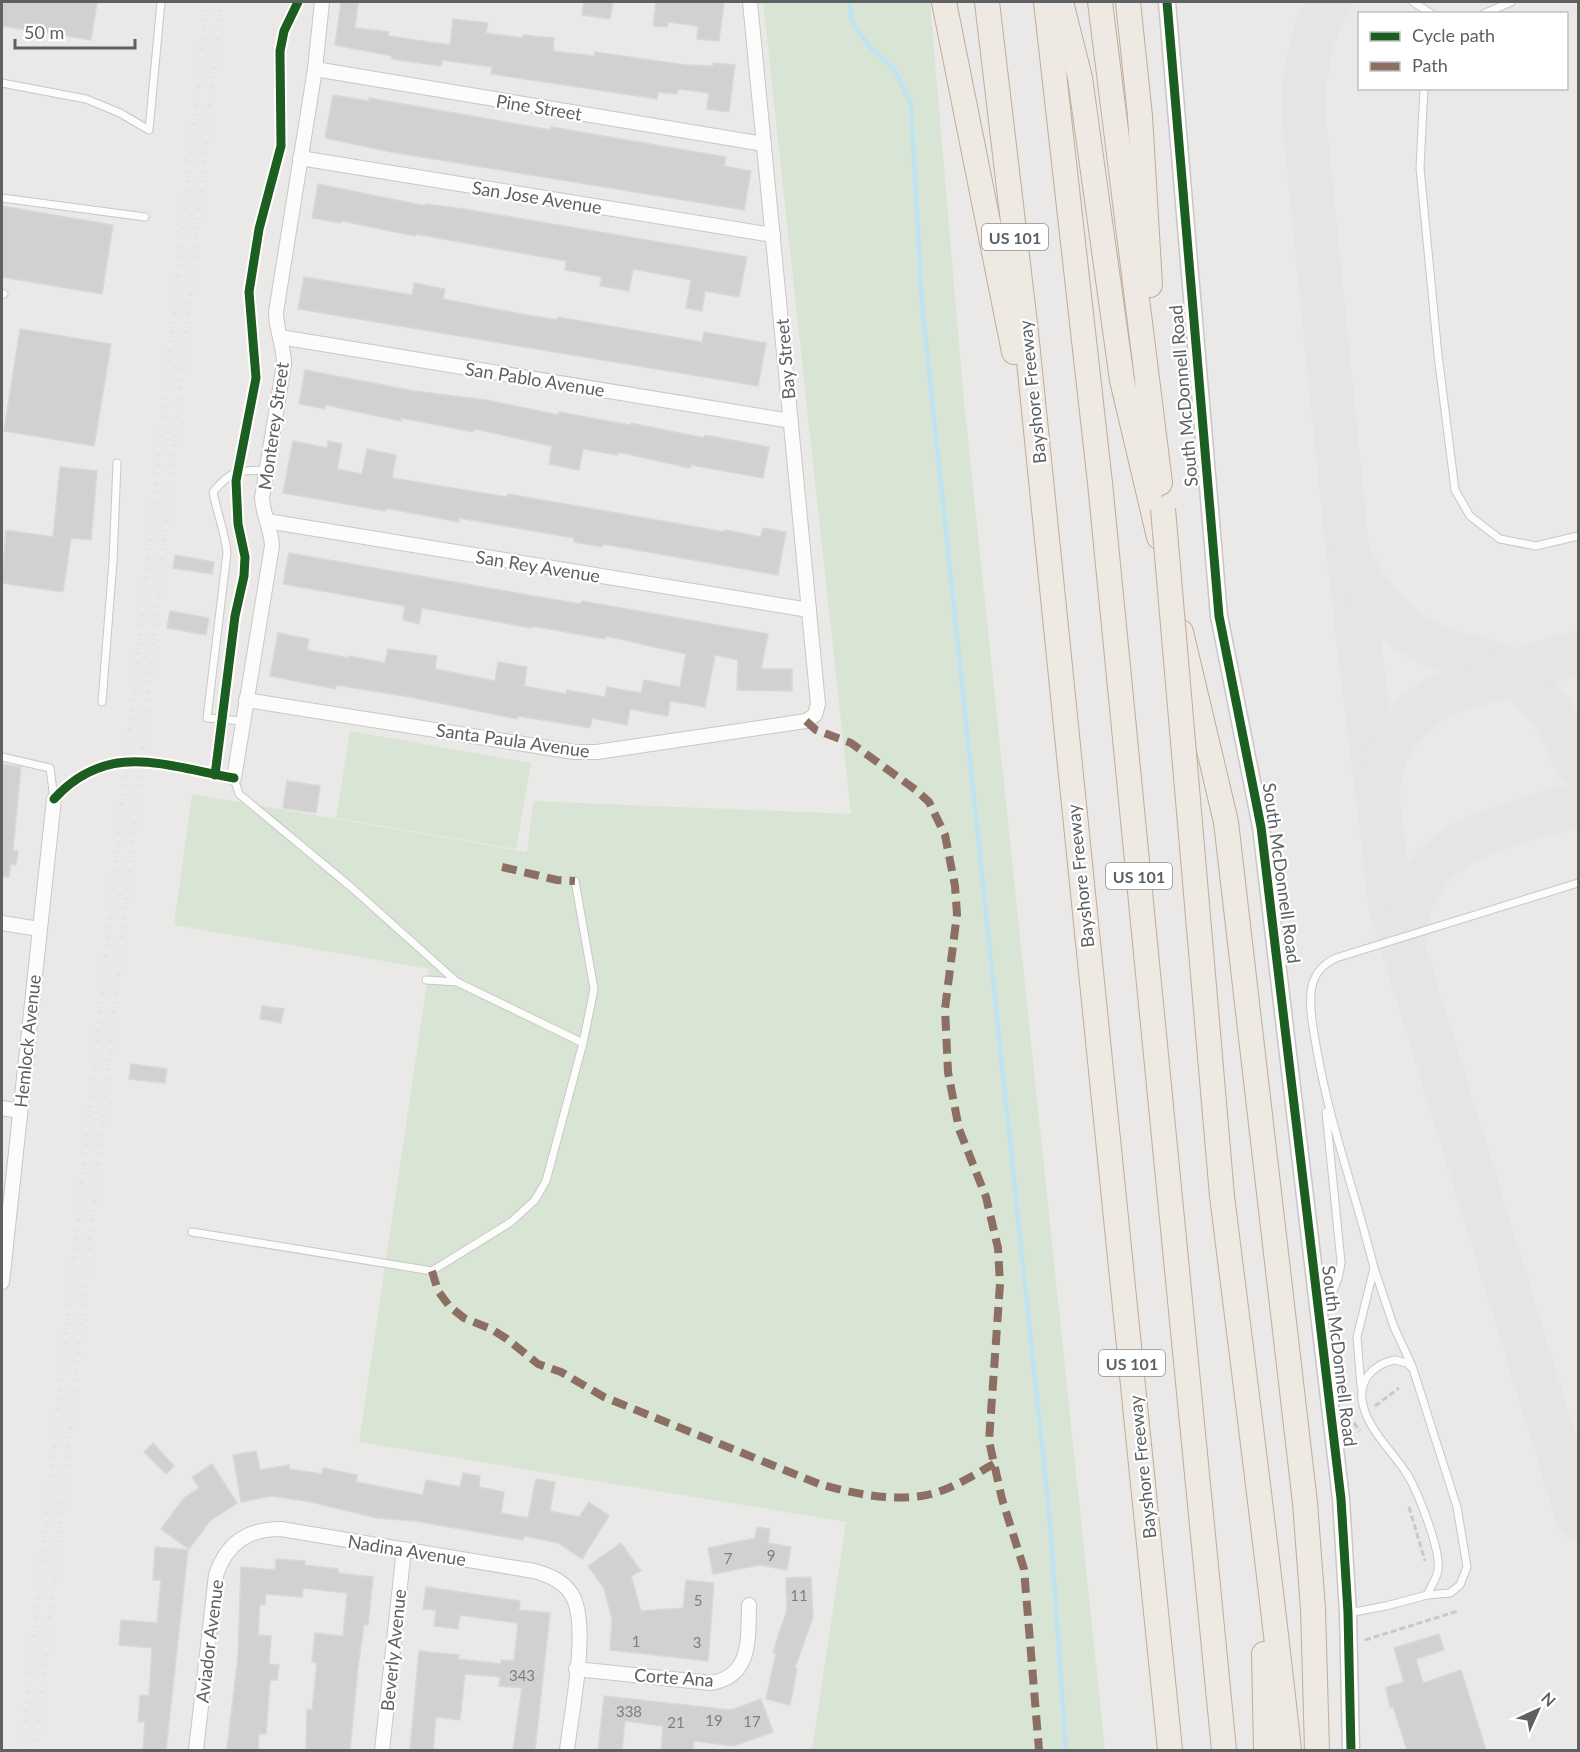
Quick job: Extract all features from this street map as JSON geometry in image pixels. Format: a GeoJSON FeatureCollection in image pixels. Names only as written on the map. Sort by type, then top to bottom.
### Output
{"type":"FeatureCollection","features":[{"type":"Feature","properties":{"kind":"highway"},"geometry":{"type":"LineString","coordinates":[[944,2],[988,228],[1040,473]]}},
{"type":"Feature","properties":{"kind":"highway","name":"Bayshore Freeway"},"geometry":{"type":"LineString","coordinates":[[987,2],[1040,473],[1170,1750]]}},
{"type":"Feature","properties":{"kind":"highway","name":"US 101"},"geometry":{"type":"LineString","coordinates":[[1046,2],[1103,507],[1224,1750]]}},
{"type":"Feature","properties":{"kind":"highway"},"geometry":{"type":"LineString","coordinates":[[1061,2],[1080,78],[1122,380],[1226,822],[1305,1503],[1313,1609],[1317,1750]]}},
{"type":"Feature","properties":{"kind":"highway"},"geometry":{"type":"LineString","coordinates":[[1100,2],[1163,509]]}},
{"type":"Feature","properties":{"kind":"highway"},"geometry":{"type":"LineString","coordinates":[[1128,2],[1140,116],[1163,509],[1222,1196],[1265,1552],[1276,1616],[1289,1750]]}},
{"type":"Feature","properties":{"kind":"highway"},"geometry":{"type":"LineString","coordinates":[[1265,1552],[1262,1616],[1266,1750]]}},
{"type":"Feature","properties":{"kind":"street","name":"Monterey Street"},"geometry":{"type":"LineString","coordinates":[[234,778],[272,546],[271,533],[262,511],[262,498],[284,364],[284,349],[276,312],[315,69],[322,2]]}},
{"type":"Feature","properties":{"kind":"street","name":"Bay Street"},"geometry":{"type":"LineString","coordinates":[[750,2],[819,704],[814,715]]}},
{"type":"Feature","properties":{"kind":"street","name":"South McDonnell Road"},"geometry":{"type":"LineString","coordinates":[[1167,2],[1218,607],[1261,827],[1341,1499],[1348,1613],[1351,1750]]}},
{"type":"Feature","properties":{"kind":"street","name":"Pine Street"},"geometry":{"type":"LineString","coordinates":[[315,69],[764,144]]}},
{"type":"Feature","properties":{"kind":"street","name":"San Jose Avenue"},"geometry":{"type":"LineString","coordinates":[[300,158],[773,235]]}},
{"type":"Feature","properties":{"kind":"street","name":"San Pablo Avenue"},"geometry":{"type":"LineString","coordinates":[[280,337],[791,421]]}},
{"type":"Feature","properties":{"kind":"street","name":"San Rey Avenue"},"geometry":{"type":"LineString","coordinates":[[267,521],[809,610]]}},
{"type":"Feature","properties":{"kind":"street","name":"Santa Paula Avenue"},"geometry":{"type":"LineString","coordinates":[[246,700],[574,752],[597,752],[806,721],[814,715]]}},
{"type":"Feature","properties":{"kind":"street","name":"Hemlock Avenue"},"geometry":{"type":"LineString","coordinates":[[2,1282],[54,799]]}},
{"type":"Feature","properties":{"kind":"street"},"geometry":{"type":"LineString","coordinates":[[2,922],[39,928]]}},
{"type":"Feature","properties":{"kind":"street"},"geometry":{"type":"LineString","coordinates":[[2,1108],[19,1111]]}},
{"type":"Feature","properties":{"kind":"street","name":"Nadina Avenue"},"geometry":{"type":"LineString","coordinates":[[238,1539],[264,1529],[281,1529],[549,1575],[571,1593],[580,1621],[576,1669]]}},
{"type":"Feature","properties":{"kind":"street","name":"Aviador Avenue"},"geometry":{"type":"LineString","coordinates":[[196,1750],[216,1575],[220,1562],[238,1539]]}},
{"type":"Feature","properties":{"kind":"street","name":"Beverly Avenue"},"geometry":{"type":"LineString","coordinates":[[382,1750],[404,1550]]}},
{"type":"Feature","properties":{"kind":"street","name":"Corte Ana"},"geometry":{"type":"LineString","coordinates":[[576,1669],[711,1683],[725,1681],[737,1672],[744,1659],[749,1605]]}},
{"type":"Feature","properties":{"kind":"street"},"geometry":{"type":"LineString","coordinates":[[567,1750],[576,1669]]}},
{"type":"Feature","properties":{"kind":"lane"},"geometry":{"type":"LineString","coordinates":[[2,83],[86,99],[120,113],[149,130],[161,2]]}},
{"type":"Feature","properties":{"kind":"lane"},"geometry":{"type":"LineString","coordinates":[[1413,2],[1429,12]]}},
{"type":"Feature","properties":{"kind":"lane"},"geometry":{"type":"LineString","coordinates":[[1488,12],[1511,2]]}},
{"type":"Feature","properties":{"kind":"lane"},"geometry":{"type":"LineString","coordinates":[[1424,90],[1420,168],[1438,356],[1455,490],[1470,516],[1500,539],[1536,546],[1578,536]]}},
{"type":"Feature","properties":{"kind":"lane"},"geometry":{"type":"LineString","coordinates":[[2,198],[145,217]]}},
{"type":"Feature","properties":{"kind":"lane"},"geometry":{"type":"LineString","coordinates":[[102,702],[114,561],[117,463]]}},
{"type":"Feature","properties":{"kind":"lane"},"geometry":{"type":"LineString","coordinates":[[243,722],[207,718],[227,553],[224,530],[218,519],[213,492],[226,477],[237,471],[267,471]]}},
{"type":"Feature","properties":{"kind":"lane"},"geometry":{"type":"LineString","coordinates":[[2,757],[50,768],[54,799]]}},
{"type":"Feature","properties":{"kind":"lane"},"geometry":{"type":"LineString","coordinates":[[234,778],[239,794],[351,887],[457,982],[583,1043]]}},
{"type":"Feature","properties":{"kind":"lane"},"geometry":{"type":"LineString","coordinates":[[192,1232],[432,1271],[511,1222],[535,1200],[546,1181],[583,1043],[594,989],[575,881]]}},
{"type":"Feature","properties":{"kind":"lane"},"geometry":{"type":"LineString","coordinates":[[1318,1310],[1332,1295],[1339,1280],[1341,1262],[1325,1094],[1311,993],[1322,965],[1336,958],[1578,883]]}},
{"type":"Feature","properties":{"kind":"lane"},"geometry":{"type":"LineString","coordinates":[[426,980],[457,982]]}},
{"type":"Feature","properties":{"kind":"lane"},"geometry":{"type":"LineString","coordinates":[[1325,1094],[1374,1268],[1394,1327],[1413,1369],[1457,1507],[1467,1567],[1460,1585],[1450,1593],[1427,1595],[1348,1613]]}},
{"type":"Feature","properties":{"kind":"lane"},"geometry":{"type":"LineString","coordinates":[[1374,1268],[1357,1337],[1363,1406],[1370,1423],[1415,1489],[1437,1554],[1438,1570],[1427,1595]]}},
{"type":"Feature","properties":{"kind":"lane"},"geometry":{"type":"LineString","coordinates":[[1362,1393],[1368,1375],[1382,1363],[1395,1360],[1407,1363],[1413,1369]]}},
{"type":"Feature","properties":{"kind":"path"},"geometry":{"type":"LineString","coordinates":[[1375,1406],[1399,1388]]}},
{"type":"Feature","properties":{"kind":"path"},"geometry":{"type":"LineString","coordinates":[[1354,1423],[1361,1432]]}},
{"type":"Feature","properties":{"kind":"path"},"geometry":{"type":"LineString","coordinates":[[1406,1498],[1426,1563]]}},
{"type":"Feature","properties":{"kind":"path"},"geometry":{"type":"LineString","coordinates":[[1438,1610],[1441,1617]]}},
{"type":"Feature","properties":{"kind":"path"},"geometry":{"type":"LineString","coordinates":[[1349,1645],[1458,1611]]}},
{"type":"Feature","properties":{"kind":"green space"},"geometry":{"type":"Polygon","coordinates":[[[763,2],[930,2],[963,391],[1105,1750],[812,1750],[846,1522],[359,1442],[429,969],[174,925],[192,794],[527,852],[533,801],[851,814],[763,2]]]}},
{"type":"Feature","properties":{"kind":"green space"},"geometry":{"type":"Polygon","coordinates":[[[350,731],[531,763],[516,849],[336,818],[350,731]]]}},
{"type":"Feature","properties":{"kind":"building"},"geometry":{"type":"Polygon","coordinates":[[[2,2],[97,2],[91,40],[2,26],[2,2]]]}},
{"type":"Feature","properties":{"kind":"building"},"geometry":{"type":"Polygon","coordinates":[[[341,2],[358,3],[355,28],[389,32],[388,36],[450,45],[453,19],[488,23],[486,33],[523,38],[523,35],[554,38],[553,51],[595,56],[595,52],[686,65],[713,66],[713,63],[735,65],[729,112],[707,109],[709,93],[678,89],[677,94],[658,92],[657,99],[491,74],[492,67],[442,60],[441,66],[392,59],[392,56],[335,45],[341,2]]]}},
{"type":"Feature","properties":{"kind":"building"},"geometry":{"type":"Polygon","coordinates":[[[584,2],[613,2],[610,19],[582,15],[584,2]]]}},
{"type":"Feature","properties":{"kind":"building"},"geometry":{"type":"Polygon","coordinates":[[[656,2],[724,2],[719,41],[697,39],[698,26],[668,22],[667,27],[653,26],[656,2]]]}},
{"type":"Feature","properties":{"kind":"building"},"geometry":{"type":"Polygon","coordinates":[[[333,95],[369,101],[369,98],[551,130],[551,127],[726,157],[724,166],[751,171],[744,210],[391,152],[325,138],[333,95]]]}},
{"type":"Feature","properties":{"kind":"building"},"geometry":{"type":"Polygon","coordinates":[[[318,184],[426,206],[426,204],[464,209],[747,257],[739,297],[705,291],[702,311],[686,308],[691,280],[633,269],[629,291],[600,286],[602,277],[565,270],[566,261],[415,234],[415,236],[342,221],[341,223],[312,218],[318,184]]]}},
{"type":"Feature","properties":{"kind":"building"},"geometry":{"type":"Polygon","coordinates":[[[2,206],[113,225],[102,294],[2,277],[2,206]]]}},
{"type":"Feature","properties":{"kind":"building"},"geometry":{"type":"Polygon","coordinates":[[[304,277],[412,295],[414,283],[445,289],[443,299],[521,314],[557,320],[558,317],[702,342],[704,332],[766,343],[758,386],[298,309],[304,277]]]}},
{"type":"Feature","properties":{"kind":"building"},"geometry":{"type":"Polygon","coordinates":[[[20,329],[111,344],[94,446],[4,431],[20,329]]]}},
{"type":"Feature","properties":{"kind":"building"},"geometry":{"type":"Polygon","coordinates":[[[305,370],[414,391],[486,400],[558,415],[559,412],[630,425],[631,423],[704,438],[705,435],[769,447],[763,478],[691,465],[690,468],[618,452],[617,455],[583,449],[579,470],[549,464],[552,446],[474,429],[473,432],[401,418],[401,421],[326,405],[325,409],[299,404],[305,370]]]}},
{"type":"Feature","properties":{"kind":"building"},"geometry":{"type":"Polygon","coordinates":[[[293,441],[327,448],[328,441],[342,444],[337,469],[362,474],[367,449],[396,455],[392,478],[507,497],[508,494],[761,537],[763,528],[786,532],[778,575],[603,544],[602,547],[574,542],[574,538],[459,518],[459,522],[386,508],[385,511],[283,493],[293,441]]]}},
{"type":"Feature","properties":{"kind":"building"},"geometry":{"type":"Polygon","coordinates":[[[60,467],[97,471],[91,540],[71,538],[63,592],[2,583],[6,530],[53,537],[60,467]]]}},
{"type":"Feature","properties":{"kind":"building"},"geometry":{"type":"Polygon","coordinates":[[[289,553],[768,634],[761,669],[792,669],[792,691],[737,690],[738,660],[715,655],[705,707],[670,701],[668,716],[630,709],[627,725],[592,718],[590,728],[518,716],[517,719],[410,697],[336,685],[336,689],[270,676],[278,633],[309,639],[307,650],[349,658],[349,656],[385,663],[388,649],[437,656],[435,669],[495,681],[498,662],[527,667],[524,686],[566,694],[567,690],[605,697],[607,687],[641,693],[644,680],[680,687],[686,654],[606,636],[605,639],[532,626],[532,628],[422,608],[419,624],[403,620],[405,606],[283,584],[289,553]]]}},
{"type":"Feature","properties":{"kind":"building"},"geometry":{"type":"Polygon","coordinates":[[[175,555],[214,562],[212,574],[173,568],[175,555]]]}},
{"type":"Feature","properties":{"kind":"building"},"geometry":{"type":"Polygon","coordinates":[[[170,611],[209,618],[206,635],[167,628],[170,611]]]}},
{"type":"Feature","properties":{"kind":"building"},"geometry":{"type":"Polygon","coordinates":[[[2,764],[21,767],[13,850],[18,851],[16,865],[11,864],[9,877],[2,877],[2,764]]]}},
{"type":"Feature","properties":{"kind":"building"},"geometry":{"type":"Polygon","coordinates":[[[287,781],[320,786],[316,813],[283,808],[287,781]]]}},
{"type":"Feature","properties":{"kind":"building"},"geometry":{"type":"Polygon","coordinates":[[[262,1006],[284,1009],[281,1023],[260,1019],[262,1006]]]}},
{"type":"Feature","properties":{"kind":"building"},"geometry":{"type":"Polygon","coordinates":[[[131,1064],[167,1069],[165,1083],[129,1079],[131,1064]]]}},
{"type":"Feature","properties":{"kind":"building"},"geometry":{"type":"Polygon","coordinates":[[[153,1443],[174,1466],[166,1474],[144,1452],[153,1443]]]}},
{"type":"Feature","properties":{"kind":"building"},"geometry":{"type":"Polygon","coordinates":[[[256,1451],[260,1470],[289,1465],[289,1469],[322,1474],[323,1468],[357,1475],[356,1482],[423,1495],[426,1480],[460,1487],[463,1473],[480,1476],[479,1487],[504,1492],[501,1513],[528,1518],[536,1479],[555,1482],[550,1511],[579,1517],[589,1502],[609,1516],[582,1559],[558,1543],[524,1536],[523,1540],[415,1521],[377,1518],[311,1502],[272,1496],[241,1502],[233,1455],[256,1451]]]}},
{"type":"Feature","properties":{"kind":"building"},"geometry":{"type":"Polygon","coordinates":[[[212,1464],[237,1503],[210,1521],[189,1549],[161,1529],[184,1498],[199,1488],[192,1477],[212,1464]]]}},
{"type":"Feature","properties":{"kind":"building"},"geometry":{"type":"Polygon","coordinates":[[[757,1527],[770,1529],[768,1543],[791,1547],[787,1570],[760,1565],[713,1574],[708,1548],[755,1538],[757,1527]]]}},
{"type":"Feature","properties":{"kind":"building"},"geometry":{"type":"Polygon","coordinates":[[[621,1543],[641,1571],[631,1576],[641,1611],[683,1608],[686,1580],[714,1583],[708,1661],[610,1650],[612,1619],[604,1588],[588,1566],[621,1543]]]}},
{"type":"Feature","properties":{"kind":"building"},"geometry":{"type":"Polygon","coordinates":[[[155,1547],[188,1550],[166,1750],[143,1750],[145,1722],[138,1722],[140,1695],[149,1696],[152,1648],[119,1645],[121,1620],[157,1623],[161,1580],[153,1580],[155,1547]]]}},
{"type":"Feature","properties":{"kind":"building"},"geometry":{"type":"Polygon","coordinates":[[[276,1559],[305,1561],[305,1565],[338,1569],[338,1573],[373,1577],[368,1625],[364,1625],[358,1667],[350,1750],[306,1750],[307,1709],[312,1710],[317,1663],[312,1662],[315,1633],[343,1636],[347,1593],[303,1588],[302,1597],[266,1594],[265,1605],[260,1604],[258,1635],[271,1636],[269,1664],[279,1665],[277,1680],[270,1680],[266,1734],[259,1734],[258,1750],[227,1750],[238,1656],[241,1567],[275,1570],[276,1559]]]}},
{"type":"Feature","properties":{"kind":"building"},"geometry":{"type":"Polygon","coordinates":[[[811,1577],[813,1617],[795,1668],[797,1669],[790,1705],[766,1699],[776,1653],[773,1652],[787,1610],[786,1578],[811,1577]]]}},
{"type":"Feature","properties":{"kind":"building"},"geometry":{"type":"Polygon","coordinates":[[[426,1587],[520,1601],[519,1610],[550,1613],[535,1750],[513,1750],[522,1688],[499,1686],[500,1677],[465,1674],[460,1720],[436,1717],[433,1750],[410,1750],[419,1651],[459,1655],[458,1659],[501,1664],[501,1660],[514,1661],[518,1623],[460,1615],[458,1629],[434,1626],[436,1610],[423,1609],[426,1587]]]}},
{"type":"Feature","properties":{"kind":"building"},"geometry":{"type":"Polygon","coordinates":[[[1439,1634],[1444,1650],[1416,1659],[1423,1683],[1461,1670],[1486,1750],[1407,1750],[1393,1707],[1390,1708],[1386,1687],[1404,1682],[1394,1648],[1439,1634]]]}},
{"type":"Feature","properties":{"kind":"building"},"geometry":{"type":"Polygon","coordinates":[[[604,1696],[731,1710],[761,1699],[773,1732],[734,1746],[694,1741],[693,1750],[661,1750],[663,1726],[625,1721],[622,1750],[598,1750],[604,1696]]]}},
{"type":"Feature","properties":{"kind":"waterway"},"geometry":{"type":"LineString","coordinates":[[850,2],[851,20],[868,45],[895,70],[911,105],[922,304],[1050,1522],[1066,1750]]}},
{"type":"Feature","properties":{"kind":"taxiway"},"geometry":{"type":"LineString","coordinates":[[1329,2],[1317,27],[1309,54],[1303,109],[1346,536],[1391,908],[1578,1517]]}},
{"type":"Feature","properties":{"kind":"taxiway"},"geometry":{"type":"LineString","coordinates":[[1354,564],[1361,579],[1379,605],[1402,626],[1444,650],[1501,668],[1521,680],[1542,700],[1558,723],[1576,763]]}},
{"type":"Feature","properties":{"kind":"taxiway"},"geometry":{"type":"LineString","coordinates":[[1379,783],[1386,754],[1392,742],[1409,720],[1431,702],[1444,695],[1578,652]]}},
{"type":"Feature","properties":{"kind":"taxiway"},"geometry":{"type":"LineString","coordinates":[[1405,944],[1409,909],[1421,882],[1439,860],[1489,831],[1578,804]]}},
{"type":"Feature","properties":{"kind":"railway"},"geometry":{"type":"LineString","coordinates":[[22,1750],[207,2]]}},
{"type":"Feature","properties":{"kind":"railway"},"geometry":{"type":"LineString","coordinates":[[36,1750],[221,2]]}},
{"type":"Feature","properties":{"kind":"marked path"},"geometry":{"type":"LineString","coordinates":[[806,721],[816,730],[851,743],[916,790],[929,802],[945,835],[955,886],[957,914],[945,1009],[948,1072],[959,1129],[986,1197],[998,1248],[1000,1284],[989,1441],[1002,1499],[1024,1569],[1039,1750]]}},
{"type":"Feature","properties":{"kind":"marked path"},"geometry":{"type":"LineString","coordinates":[[502,867],[557,880],[575,881]]}},
{"type":"Feature","properties":{"kind":"marked path"},"geometry":{"type":"LineString","coordinates":[[432,1271],[438,1291],[450,1307],[464,1318],[491,1329],[507,1339],[538,1364],[561,1372],[604,1397],[819,1484],[869,1495],[895,1498],[921,1496],[949,1488],[994,1464]]}},
{"type":"Feature","properties":{"kind":"cycle path"},"geometry":{"type":"LineString","coordinates":[[215,775],[235,616],[244,576],[245,557],[238,524],[236,481],[256,378],[249,292],[259,229],[281,146],[280,51],[284,31],[298,2]]}},
{"type":"Feature","properties":{"kind":"cycle path"},"geometry":{"type":"LineString","coordinates":[[1167,2],[1219,616],[1261,827],[1341,1499],[1348,1613],[1351,1750]]}},
{"type":"Feature","properties":{"kind":"cycle path"},"geometry":{"type":"LineString","coordinates":[[54,799],[74,781],[95,769],[116,763],[161,764],[234,778]]}}]}
